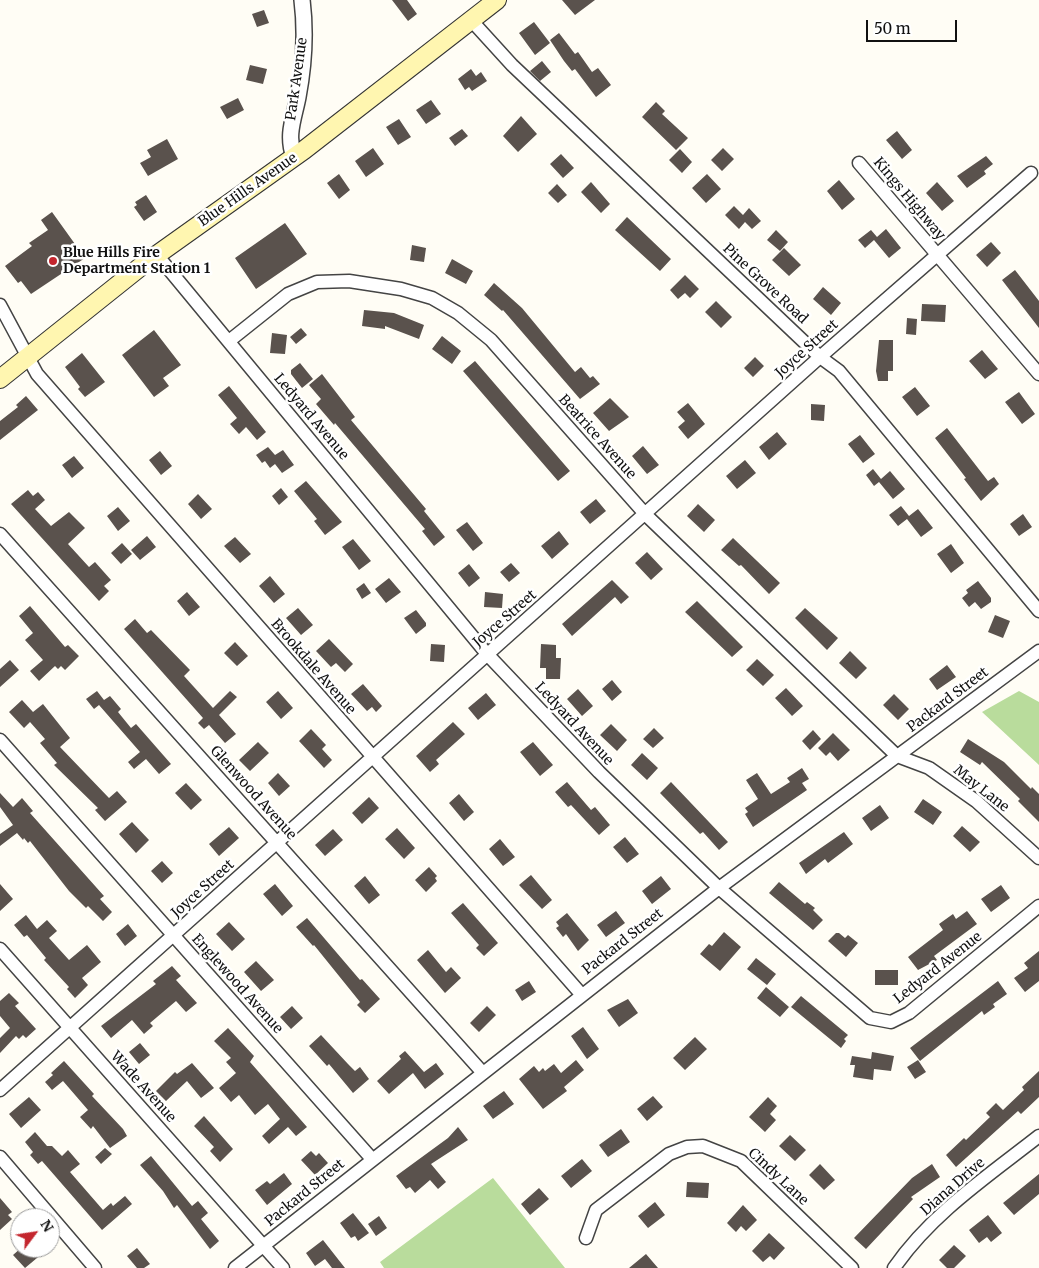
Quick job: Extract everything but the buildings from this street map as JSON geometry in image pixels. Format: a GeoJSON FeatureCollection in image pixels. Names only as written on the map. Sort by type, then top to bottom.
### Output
{"type":"FeatureCollection","features":[{"type":"Feature","properties":{"kind":"main road","name":"Blue Hills Avenue"},"geometry":{"type":"LineString","coordinates":[[0,379],[157,255],[294,157],[497,0]]}},
{"type":"Feature","properties":{"kind":"street","name":"Park Avenue"},"geometry":{"type":"LineString","coordinates":[[294,157],[290,136],[298,97],[304,50],[302,0]]}},
{"type":"Feature","properties":{"kind":"street","name":"Pine Grove Road"},"geometry":{"type":"LineString","coordinates":[[471,20],[512,65],[820,357],[839,371],[1039,611]]}},
{"type":"Feature","properties":{"kind":"street","name":"Kings Highway"},"geometry":{"type":"LineString","coordinates":[[860,163],[936,255],[1039,374]]}},
{"type":"Feature","properties":{"kind":"street","name":"Joyce Street"},"geometry":{"type":"LineString","coordinates":[[0,1090],[646,515],[820,357],[1031,172]]}},
{"type":"Feature","properties":{"kind":"street","name":"Ledyard Avenue"},"geometry":{"type":"LineString","coordinates":[[157,255],[488,654],[599,772],[719,888],[870,1018],[891,1022],[909,1013],[1039,906]]}},
{"type":"Feature","properties":{"kind":"street","name":"Beatrice Avenue"},"geometry":{"type":"LineString","coordinates":[[229,342],[288,294],[317,282],[349,281],[401,289],[432,298],[458,312],[491,340],[646,515],[897,756]]}},
{"type":"Feature","properties":{"kind":"street","name":"Brookdale Avenue"},"geometry":{"type":"LineString","coordinates":[[0,305],[38,374],[581,994]]}},
{"type":"Feature","properties":{"kind":"street","name":"Glenwood Avenue"},"geometry":{"type":"LineString","coordinates":[[0,534],[483,1073]]}},
{"type":"Feature","properties":{"kind":"street","name":"Packard Street"},"geometry":{"type":"LineString","coordinates":[[235,1268],[581,994],[719,888],[1039,651]]}},
{"type":"Feature","properties":{"kind":"street","name":"Englewood Avenue"},"geometry":{"type":"LineString","coordinates":[[0,740],[372,1159]]}},
{"type":"Feature","properties":{"kind":"street","name":"May Lane"},"geometry":{"type":"LineString","coordinates":[[897,756],[929,768],[976,800],[1039,858]]}},
{"type":"Feature","properties":{"kind":"street","name":"Wade Avenue"},"geometry":{"type":"LineString","coordinates":[[0,949],[265,1245],[283,1268]]}},
{"type":"Feature","properties":{"kind":"street","name":"Diana Drive"},"geometry":{"type":"LineString","coordinates":[[894,1268],[911,1243],[962,1197],[1039,1136]]}},
{"type":"Feature","properties":{"kind":"street","name":"Cindy Lane"},"geometry":{"type":"LineString","coordinates":[[586,1238],[596,1210],[669,1154],[686,1147],[703,1146],[741,1161],[852,1268]]}},
{"type":"Feature","properties":{"kind":"street"},"geometry":{"type":"LineString","coordinates":[[0,1157],[95,1268]]}},
{"type":"Feature","properties":{"kind":"green space"},"geometry":{"type":"Polygon","coordinates":[[[1019,691],[1039,702],[1039,765],[982,712],[1019,691]]]}},
{"type":"Feature","properties":{"kind":"green space"},"geometry":{"type":"Polygon","coordinates":[[[493,1178],[565,1268],[384,1268],[380,1262],[493,1178]]]}},
{"type":"Feature","properties":{"kind":"place","name":"Blue Hills Fire Department Station 1"},"geometry":{"type":"Point","coordinates":[53,261]}}]}
